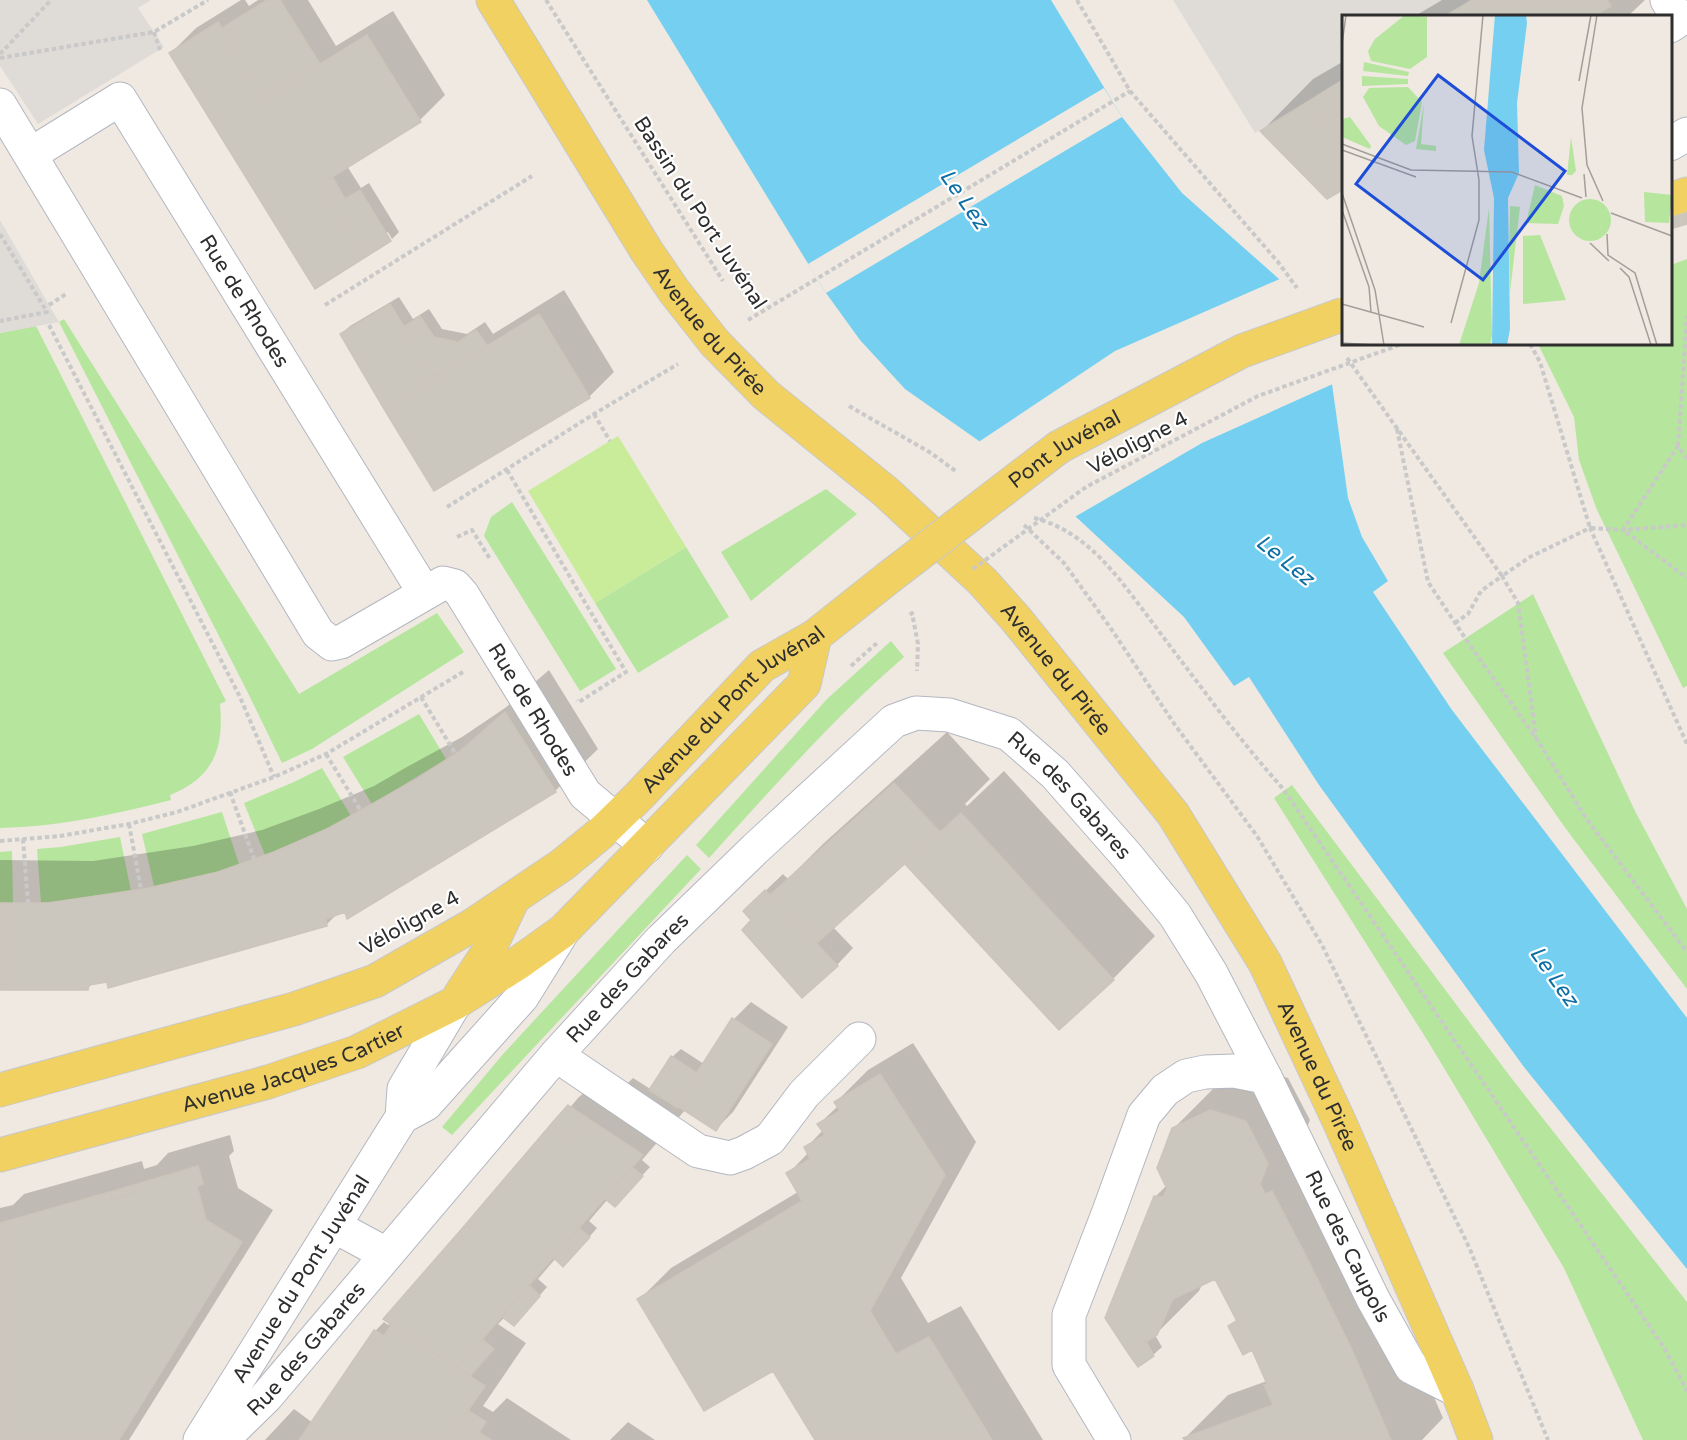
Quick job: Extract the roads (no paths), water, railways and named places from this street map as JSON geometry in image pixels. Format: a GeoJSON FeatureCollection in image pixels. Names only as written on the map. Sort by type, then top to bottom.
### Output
{"type":"FeatureCollection","features":[{"type":"Feature","properties":{"kind":"main road","name":"Avenue du Pirée"},"geometry":{"type":"LineString","coordinates":[[493,0],[646,250],[674,291],[715,343],[766,395],[886,492],[983,582],[1016,619],[1173,814],[1265,963],[1339,1121],[1457,1390],[1476,1440]]}},
{"type":"Feature","properties":{"kind":"main road"},"geometry":{"type":"LineString","coordinates":[[1672,200],[1687,194]]}},
{"type":"Feature","properties":{"kind":"main road","name":"Pont Juvénal"},"geometry":{"type":"LineString","coordinates":[[815,636],[1059,447],[1242,351],[1342,315]]}},
{"type":"Feature","properties":{"kind":"main road","name":"Avenue du Pont Juvénal"},"geometry":{"type":"LineString","coordinates":[[455,1003],[488,952],[513,899],[562,865],[616,820],[762,666],[815,636]]}},
{"type":"Feature","properties":{"kind":"main road","name":"Avenue du Pont Juvénal"},"geometry":{"type":"LineString","coordinates":[[563,931],[804,684],[815,636]]}},
{"type":"Feature","properties":{"kind":"main road"},"geometry":{"type":"LineString","coordinates":[[0,1090],[294,1009],[375,981],[473,925],[513,899]]}},
{"type":"Feature","properties":{"kind":"main road","name":"Avenue Jacques Cartier"},"geometry":{"type":"LineString","coordinates":[[0,1155],[268,1082],[357,1052],[455,1003],[563,931]]}},
{"type":"Feature","properties":{"kind":"street","name":"Rue de Rhodes"},"geometry":{"type":"LineString","coordinates":[[24,145],[120,99],[424,592]]}},
{"type":"Feature","properties":{"kind":"street","name":"Rue de Rhodes"},"geometry":{"type":"LineString","coordinates":[[0,105],[318,633],[332,644],[341,642],[424,592],[443,583],[455,586],[585,794],[647,846]]}},
{"type":"Feature","properties":{"kind":"street"},"geometry":{"type":"LineString","coordinates":[[1672,143],[1687,134]]}},
{"type":"Feature","properties":{"kind":"street","name":"Rue des Gabares"},"geometry":{"type":"LineString","coordinates":[[222,1440],[266,1396],[556,1055],[661,940],[755,849],[894,721],[916,713],[949,715],[1009,734],[1055,774],[1175,915],[1211,973],[1265,1077]]}},
{"type":"Feature","properties":{"kind":"street","name":"Avenue du Pont Juvénal"},"geometry":{"type":"LineString","coordinates":[[402,1117],[426,1104],[522,998],[563,931]]}},
{"type":"Feature","properties":{"kind":"street","name":"Avenue du Pont Juvénal"},"geometry":{"type":"LineString","coordinates":[[200,1440],[402,1117],[404,1089],[455,1003]]}},
{"type":"Feature","properties":{"kind":"street"},"geometry":{"type":"LineString","coordinates":[[556,1055],[698,1151],[730,1158],[770,1139],[804,1094],[859,1039]]}},
{"type":"Feature","properties":{"kind":"street"},"geometry":{"type":"LineString","coordinates":[[1114,1440],[1069,1365],[1069,1315],[1144,1115],[1165,1090],[1186,1076],[1205,1072],[1234,1071],[1265,1077]]}},
{"type":"Feature","properties":{"kind":"street","name":"Rue des Caupols"},"geometry":{"type":"LineString","coordinates":[[1265,1077],[1373,1299],[1411,1367],[1457,1390]]}},
{"type":"Feature","properties":{"kind":"street"},"geometry":{"type":"LineString","coordinates":[[334,1226],[386,1254]]}},
{"type":"Feature","properties":{"kind":"water","name":"Le Lez"},"geometry":{"type":"Polygon","coordinates":[[[647,0],[1051,0],[1122,117],[1182,193],[1279,279],[1308,315],[1332,384],[1348,498],[1362,537],[1388,581],[1373,592],[1452,710],[1687,1018],[1687,1269],[1524,1067],[1319,785],[1249,677],[1234,686],[1184,617],[1075,516],[979,441],[905,389],[860,340],[826,293],[647,0]]]}}]}
